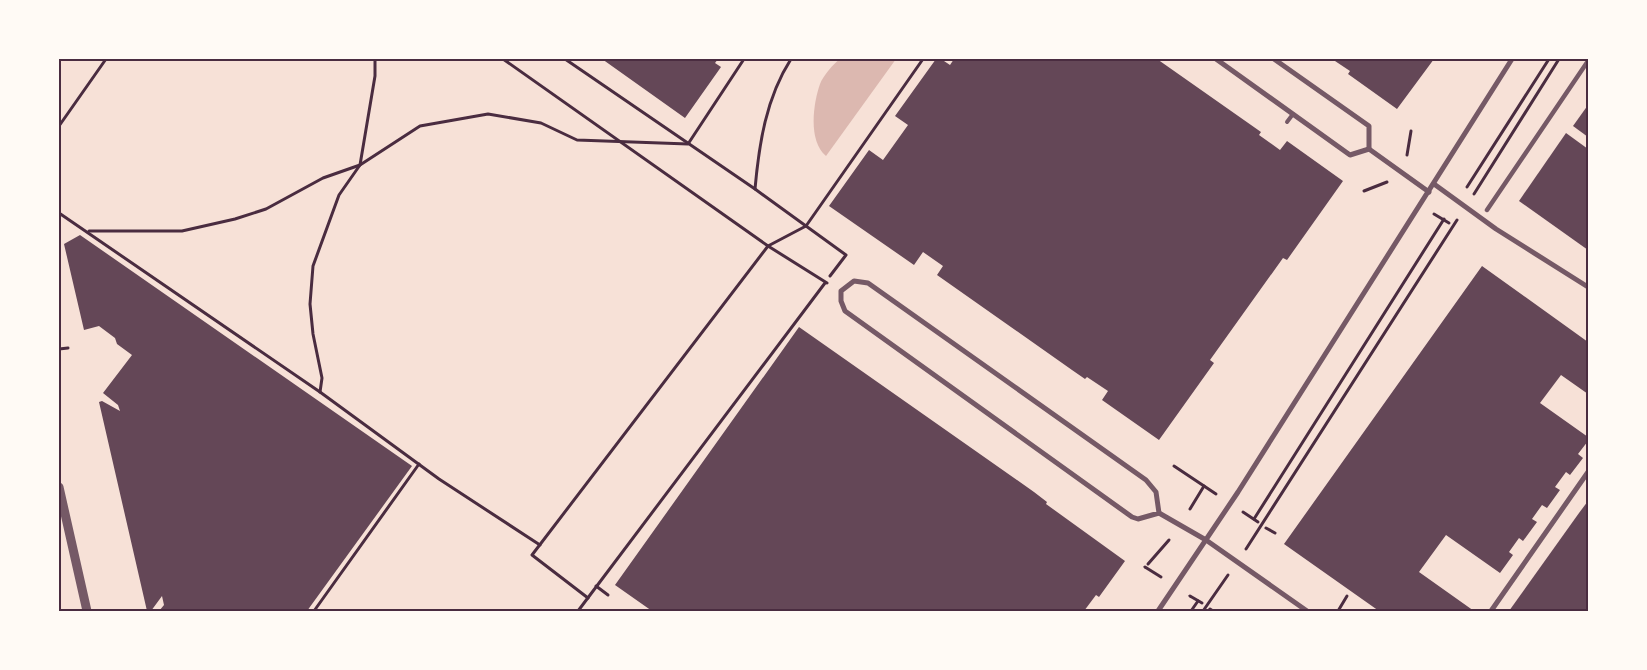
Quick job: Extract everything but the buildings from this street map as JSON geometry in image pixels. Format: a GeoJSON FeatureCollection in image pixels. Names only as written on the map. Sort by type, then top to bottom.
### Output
{"type":"FeatureCollection","features":[{"type":"Feature","properties":{"kind":"street"},"geometry":{"type":"LineString","coordinates":[[1216,59],[1350,155],[1369,148]]}},
{"type":"Feature","properties":{"kind":"street"},"geometry":{"type":"LineString","coordinates":[[1274,59],[1369,126],[1369,148]]}},
{"type":"Feature","properties":{"kind":"street"},"geometry":{"type":"LineString","coordinates":[[1158,611],[1206,540],[1512,59]]}},
{"type":"Feature","properties":{"kind":"street"},"geometry":{"type":"LineString","coordinates":[[1487,210],[1588,61]]}},
{"type":"Feature","properties":{"kind":"street"},"geometry":{"type":"LineString","coordinates":[[1369,148],[1429,192]]}},
{"type":"Feature","properties":{"kind":"street"},"geometry":{"type":"LineString","coordinates":[[1434,184],[1465,207],[1588,287]]}},
{"type":"Feature","properties":{"kind":"street"},"geometry":{"type":"LineString","coordinates":[[1159,513],[1156,492],[1146,480],[868,283],[854,281],[841,291],[840,301],[845,311],[1079,481],[1132,517],[1138,519],[1159,513],[1206,540],[1307,611]]}},
{"type":"Feature","properties":{"kind":"street"},"geometry":{"type":"LineString","coordinates":[[1491,611],[1588,472]]}},
{"type":"Feature","properties":{"kind":"street"},"geometry":{"type":"LineString","coordinates":[[59,487],[87,611]]}},
{"type":"Feature","properties":{"kind":"lane"},"geometry":{"type":"LineString","coordinates":[[1287,122],[1293,114]]}},
{"type":"Feature","properties":{"kind":"path"},"geometry":{"type":"LineString","coordinates":[[59,126],[106,59]]}},
{"type":"Feature","properties":{"kind":"path"},"geometry":{"type":"LineString","coordinates":[[320,392],[322,378],[313,334],[310,304],[313,266],[339,195],[360,165],[375,76],[375,59]]}},
{"type":"Feature","properties":{"kind":"path"},"geometry":{"type":"LineString","coordinates":[[503,59],[768,246],[841,291]]}},
{"type":"Feature","properties":{"kind":"path"},"geometry":{"type":"LineString","coordinates":[[565,59],[755,189],[846,255],[578,611]]}},
{"type":"Feature","properties":{"kind":"path"},"geometry":{"type":"LineString","coordinates":[[688,144],[744,59]]}},
{"type":"Feature","properties":{"kind":"path"},"geometry":{"type":"LineString","coordinates":[[755,189],[758,147],[768,111],[790,59]]}},
{"type":"Feature","properties":{"kind":"path"},"geometry":{"type":"LineString","coordinates":[[588,598],[532,555],[768,246],[806,226],[923,59]]}},
{"type":"Feature","properties":{"kind":"path"},"geometry":{"type":"LineString","coordinates":[[1465,190],[1549,59]]}},
{"type":"Feature","properties":{"kind":"path"},"geometry":{"type":"LineString","coordinates":[[1204,611],[1559,59]]}},
{"type":"Feature","properties":{"kind":"path"},"geometry":{"type":"LineString","coordinates":[[88,231],[182,231],[266,210],[323,178],[360,165],[420,126],[488,114],[541,123],[577,140],[688,144]]}},
{"type":"Feature","properties":{"kind":"path"},"geometry":{"type":"LineString","coordinates":[[1407,157],[1411,131]]}},
{"type":"Feature","properties":{"kind":"path"},"geometry":{"type":"LineString","coordinates":[[1364,191],[1387,182]]}},
{"type":"Feature","properties":{"kind":"path"},"geometry":{"type":"LineString","coordinates":[[59,213],[88,231],[320,392],[419,464],[540,545]]}},
{"type":"Feature","properties":{"kind":"path"},"geometry":{"type":"LineString","coordinates":[[1434,214],[1449,223]]}},
{"type":"Feature","properties":{"kind":"path"},"geometry":{"type":"LineString","coordinates":[[1254,519],[1444,220]]}},
{"type":"Feature","properties":{"kind":"path"},"geometry":{"type":"LineString","coordinates":[[59,349],[68,348]]}},
{"type":"Feature","properties":{"kind":"path"},"geometry":{"type":"LineString","coordinates":[[314,611],[419,464]]}},
{"type":"Feature","properties":{"kind":"path"},"geometry":{"type":"LineString","coordinates":[[1174,466],[1216,494]]}},
{"type":"Feature","properties":{"kind":"path"},"geometry":{"type":"LineString","coordinates":[[1190,509],[1204,486]]}},
{"type":"Feature","properties":{"kind":"path"},"geometry":{"type":"LineString","coordinates":[[1243,512],[1258,522]]}},
{"type":"Feature","properties":{"kind":"path"},"geometry":{"type":"LineString","coordinates":[[1266,528],[1275,533]]}},
{"type":"Feature","properties":{"kind":"path"},"geometry":{"type":"LineString","coordinates":[[1162,577],[1147,565],[1169,540]]}},
{"type":"Feature","properties":{"kind":"path"},"geometry":{"type":"LineString","coordinates":[[596,586],[608,595]]}},
{"type":"Feature","properties":{"kind":"path"},"geometry":{"type":"LineString","coordinates":[[1190,596],[1202,603]]}},
{"type":"Feature","properties":{"kind":"path"},"geometry":{"type":"LineString","coordinates":[[1338,611],[1347,596]]}},
{"type":"Feature","properties":{"kind":"path"},"geometry":{"type":"LineString","coordinates":[[1191,611],[1198,601]]}},
{"type":"Feature","properties":{"kind":"shaded area"},"geometry":{"type":"Polygon","coordinates":[[[840,59],[896,59],[826,156],[816,141],[814,132],[815,102],[821,81],[828,70],[840,59]]]}}]}
